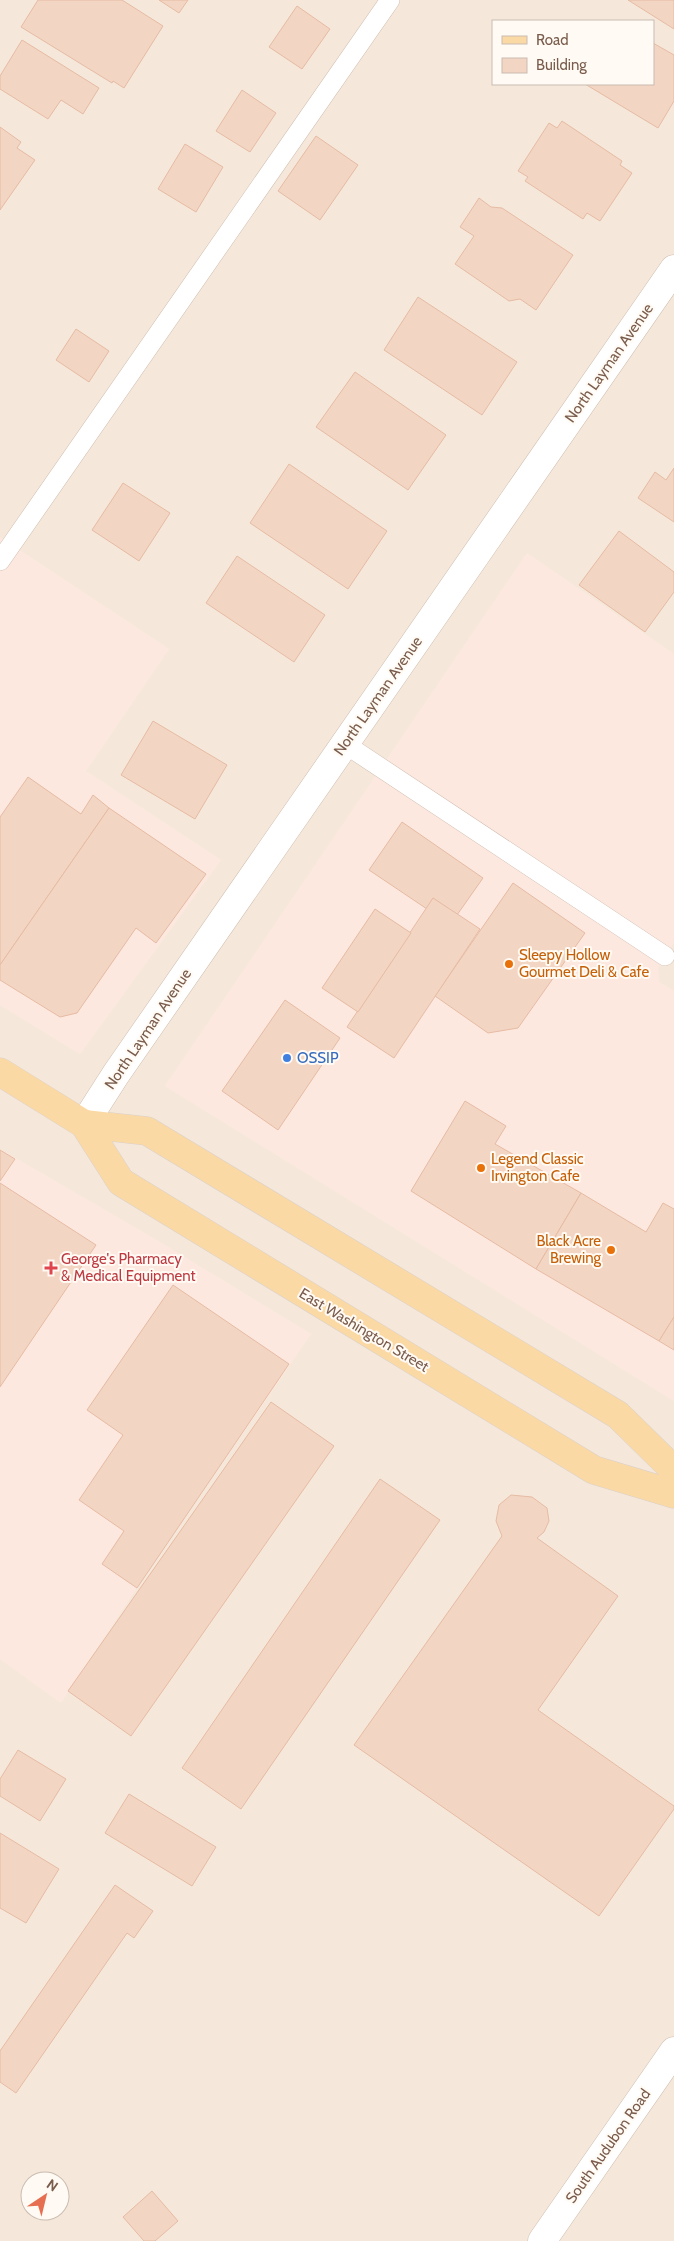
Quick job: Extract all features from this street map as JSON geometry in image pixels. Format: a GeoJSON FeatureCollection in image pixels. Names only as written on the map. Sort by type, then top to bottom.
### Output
{"type":"FeatureCollection","features":[{"type":"Feature","properties":{"kind":"main road","name":"East Washington Street"},"geometry":{"type":"LineString","coordinates":[[0,1072],[84,1124],[122,1182],[594,1470],[674,1494]]}},
{"type":"Feature","properties":{"kind":"main road","name":"East Washington Street"},"geometry":{"type":"LineString","coordinates":[[84,1124],[147,1131],[618,1415],[674,1470]]}},
{"type":"Feature","properties":{"kind":"street","name":"North Layman Avenue"},"geometry":{"type":"LineString","coordinates":[[84,1124],[116,1074],[674,269]]}},
{"type":"Feature","properties":{"kind":"street","name":"South Audubon Road"},"geometry":{"type":"LineString","coordinates":[[542,2241],[674,2051]]}},
{"type":"Feature","properties":{"kind":"lane"},"geometry":{"type":"LineString","coordinates":[[0,561],[390,0]]}},
{"type":"Feature","properties":{"kind":"lane"},"geometry":{"type":"LineString","coordinates":[[345,744],[665,956]]}},
{"type":"Feature","properties":{"kind":"shaded area"},"geometry":{"type":"Polygon","coordinates":[[[0,0],[674,0],[674,2241],[0,2241],[0,0]]]}},
{"type":"Feature","properties":{"kind":"shaded area"},"geometry":{"type":"Polygon","coordinates":[[[0,537],[169,649],[86,771],[221,860],[80,1054],[0,1005],[0,537]]]}},
{"type":"Feature","properties":{"kind":"shaded area"},"geometry":{"type":"Polygon","coordinates":[[[527,553],[674,654],[674,942],[658,968],[659,982],[674,991],[674,1401],[165,1086],[527,553]]]}},
{"type":"Feature","properties":{"kind":"shaded area"},"geometry":{"type":"Polygon","coordinates":[[[0,1149],[160,1242],[311,1334],[137,1588],[61,1703],[0,1659],[0,1149]]]}},
{"type":"Feature","properties":{"kind":"building"},"geometry":{"type":"Polygon","coordinates":[[[38,0],[122,0],[163,26],[124,88],[113,81],[112,83],[21,27],[38,0]]]}},
{"type":"Feature","properties":{"kind":"building"},"geometry":{"type":"Polygon","coordinates":[[[159,0],[188,0],[179,13],[159,0]]]}},
{"type":"Feature","properties":{"kind":"building"},"geometry":{"type":"Polygon","coordinates":[[[628,0],[674,0],[674,29],[628,0]]]}},
{"type":"Feature","properties":{"kind":"building"},"geometry":{"type":"Polygon","coordinates":[[[297,6],[330,29],[302,69],[269,47],[297,6]]]}},
{"type":"Feature","properties":{"kind":"building"},"geometry":{"type":"Polygon","coordinates":[[[22,40],[99,88],[83,114],[61,100],[48,119],[0,89],[0,76],[22,40]]]}},
{"type":"Feature","properties":{"kind":"building"},"geometry":{"type":"Polygon","coordinates":[[[654,44],[674,55],[674,101],[658,128],[587,85],[654,85],[654,44]]]}},
{"type":"Feature","properties":{"kind":"building"},"geometry":{"type":"Polygon","coordinates":[[[242,90],[276,113],[250,152],[216,131],[242,90]]]}},
{"type":"Feature","properties":{"kind":"building"},"geometry":{"type":"Polygon","coordinates":[[[562,121],[622,161],[620,165],[632,173],[600,221],[587,213],[583,219],[525,181],[528,177],[518,171],[549,123],[557,128],[562,121]]]}},
{"type":"Feature","properties":{"kind":"building"},"geometry":{"type":"Polygon","coordinates":[[[0,127],[21,142],[17,148],[35,160],[0,210],[0,127]]]}},
{"type":"Feature","properties":{"kind":"building"},"geometry":{"type":"Polygon","coordinates":[[[316,136],[358,165],[320,220],[278,191],[316,136]]]}},
{"type":"Feature","properties":{"kind":"building"},"geometry":{"type":"Polygon","coordinates":[[[185,144],[223,167],[196,212],[158,189],[185,144]]]}},
{"type":"Feature","properties":{"kind":"building"},"geometry":{"type":"Polygon","coordinates":[[[479,198],[491,207],[502,208],[573,255],[536,310],[520,299],[509,301],[455,264],[474,236],[460,227],[479,198]]]}},
{"type":"Feature","properties":{"kind":"building"},"geometry":{"type":"Polygon","coordinates":[[[418,297],[517,362],[482,415],[384,350],[418,297]]]}},
{"type":"Feature","properties":{"kind":"building"},"geometry":{"type":"Polygon","coordinates":[[[76,329],[109,351],[89,382],[56,360],[76,329]]]}},
{"type":"Feature","properties":{"kind":"building"},"geometry":{"type":"Polygon","coordinates":[[[355,372],[446,435],[408,490],[316,427],[355,372]]]}},
{"type":"Feature","properties":{"kind":"building"},"geometry":{"type":"Polygon","coordinates":[[[289,464],[387,531],[348,589],[250,523],[289,464]]]}},
{"type":"Feature","properties":{"kind":"building"},"geometry":{"type":"Polygon","coordinates":[[[674,468],[674,522],[638,498],[655,472],[666,480],[674,468]]]}},
{"type":"Feature","properties":{"kind":"building"},"geometry":{"type":"Polygon","coordinates":[[[123,483],[170,513],[139,561],[92,530],[123,483]]]}},
{"type":"Feature","properties":{"kind":"building"},"geometry":{"type":"Polygon","coordinates":[[[619,531],[674,572],[674,592],[645,632],[579,585],[619,531]]]}},
{"type":"Feature","properties":{"kind":"building"},"geometry":{"type":"Polygon","coordinates":[[[237,556],[325,615],[294,662],[206,603],[237,556]]]}},
{"type":"Feature","properties":{"kind":"building"},"geometry":{"type":"Polygon","coordinates":[[[153,721],[227,765],[195,819],[121,775],[153,721]]]}},
{"type":"Feature","properties":{"kind":"building"},"geometry":{"type":"Polygon","coordinates":[[[28,777],[81,814],[93,795],[109,808],[0,965],[0,817],[28,777]]]}},
{"type":"Feature","properties":{"kind":"building"},"geometry":{"type":"Polygon","coordinates":[[[109,808],[206,874],[156,943],[136,928],[77,1013],[60,1017],[0,980],[0,965],[109,808]]]}},
{"type":"Feature","properties":{"kind":"building"},"geometry":{"type":"Polygon","coordinates":[[[402,822],[483,878],[457,915],[433,898],[427,909],[369,870],[402,822]]]}},
{"type":"Feature","properties":{"kind":"building","name":"Sleepy Hollow Gourmet Deli & Cafe"},"geometry":{"type":"Polygon","coordinates":[[[513,883],[585,933],[518,1028],[488,1033],[435,996],[513,883]]]}},
{"type":"Feature","properties":{"kind":"building"},"geometry":{"type":"Polygon","coordinates":[[[433,898],[480,929],[394,1058],[347,1027],[433,898]]]}},
{"type":"Feature","properties":{"kind":"building"},"geometry":{"type":"Polygon","coordinates":[[[375,909],[411,933],[358,1012],[322,988],[375,909]]]}},
{"type":"Feature","properties":{"kind":"building"},"geometry":{"type":"Polygon","coordinates":[[[285,1000],[340,1038],[278,1130],[222,1091],[285,1000]]]}},
{"type":"Feature","properties":{"kind":"building","name":"Legend Classic Irvington Cafe"},"geometry":{"type":"Polygon","coordinates":[[[465,1101],[506,1126],[495,1144],[581,1193],[536,1269],[411,1191],[465,1101]]]}},
{"type":"Feature","properties":{"kind":"building"},"geometry":{"type":"Polygon","coordinates":[[[0,1150],[15,1159],[0,1181],[0,1150]]]}},
{"type":"Feature","properties":{"kind":"building"},"geometry":{"type":"Polygon","coordinates":[[[0,1183],[96,1245],[0,1387],[0,1183]]]}},
{"type":"Feature","properties":{"kind":"building","name":"Black Acre Brewing"},"geometry":{"type":"Polygon","coordinates":[[[581,1193],[646,1232],[663,1203],[674,1209],[674,1317],[659,1341],[536,1269],[581,1193]]]}},
{"type":"Feature","properties":{"kind":"building"},"geometry":{"type":"Polygon","coordinates":[[[173,1285],[289,1364],[137,1588],[102,1564],[124,1531],[79,1500],[123,1435],[87,1410],[173,1285]]]}},
{"type":"Feature","properties":{"kind":"building"},"geometry":{"type":"Polygon","coordinates":[[[674,1317],[674,1350],[659,1341],[674,1317]]]}},
{"type":"Feature","properties":{"kind":"building"},"geometry":{"type":"Polygon","coordinates":[[[271,1402],[334,1446],[131,1736],[68,1691],[271,1402]]]}},
{"type":"Feature","properties":{"kind":"building"},"geometry":{"type":"Polygon","coordinates":[[[380,1479],[440,1520],[241,1809],[182,1768],[380,1479]]]}},
{"type":"Feature","properties":{"kind":"building"},"geometry":{"type":"Polygon","coordinates":[[[511,1495],[532,1497],[547,1508],[549,1521],[544,1532],[537,1538],[618,1596],[538,1710],[674,1806],[674,1809],[599,1916],[354,1745],[502,1536],[496,1521],[499,1505],[511,1495]]]}},
{"type":"Feature","properties":{"kind":"building"},"geometry":{"type":"Polygon","coordinates":[[[18,1750],[66,1779],[40,1821],[0,1796],[0,1779],[18,1750]]]}},
{"type":"Feature","properties":{"kind":"building"},"geometry":{"type":"Polygon","coordinates":[[[129,1794],[216,1847],[192,1886],[105,1833],[129,1794]]]}},
{"type":"Feature","properties":{"kind":"building"},"geometry":{"type":"Polygon","coordinates":[[[0,1833],[59,1869],[26,1923],[0,1908],[0,1833]]]}},
{"type":"Feature","properties":{"kind":"building"},"geometry":{"type":"Polygon","coordinates":[[[115,1885],[153,1911],[134,1938],[127,1933],[16,2093],[0,2082],[0,2051],[115,1885]]]}},
{"type":"Feature","properties":{"kind":"building"},"geometry":{"type":"Polygon","coordinates":[[[152,2191],[178,2221],[155,2241],[144,2241],[123,2217],[152,2191]]]}},
{"type":"Feature","properties":{"kind":"place","name":"Sleepy Hollow Gourmet Deli & Cafe"},"geometry":{"type":"Point","coordinates":[509,964]}},
{"type":"Feature","properties":{"kind":"place","name":"OSSIP"},"geometry":{"type":"Point","coordinates":[287,1058]}},
{"type":"Feature","properties":{"kind":"place","name":"Legend Classic Irvington Cafe"},"geometry":{"type":"Point","coordinates":[481,1168]}},
{"type":"Feature","properties":{"kind":"place","name":"Black Acre Brewing"},"geometry":{"type":"Point","coordinates":[611,1250]}},
{"type":"Feature","properties":{"kind":"place","name":"George's Pharmacy & Medical Equipment"},"geometry":{"type":"Point","coordinates":[51,1268]}}]}
